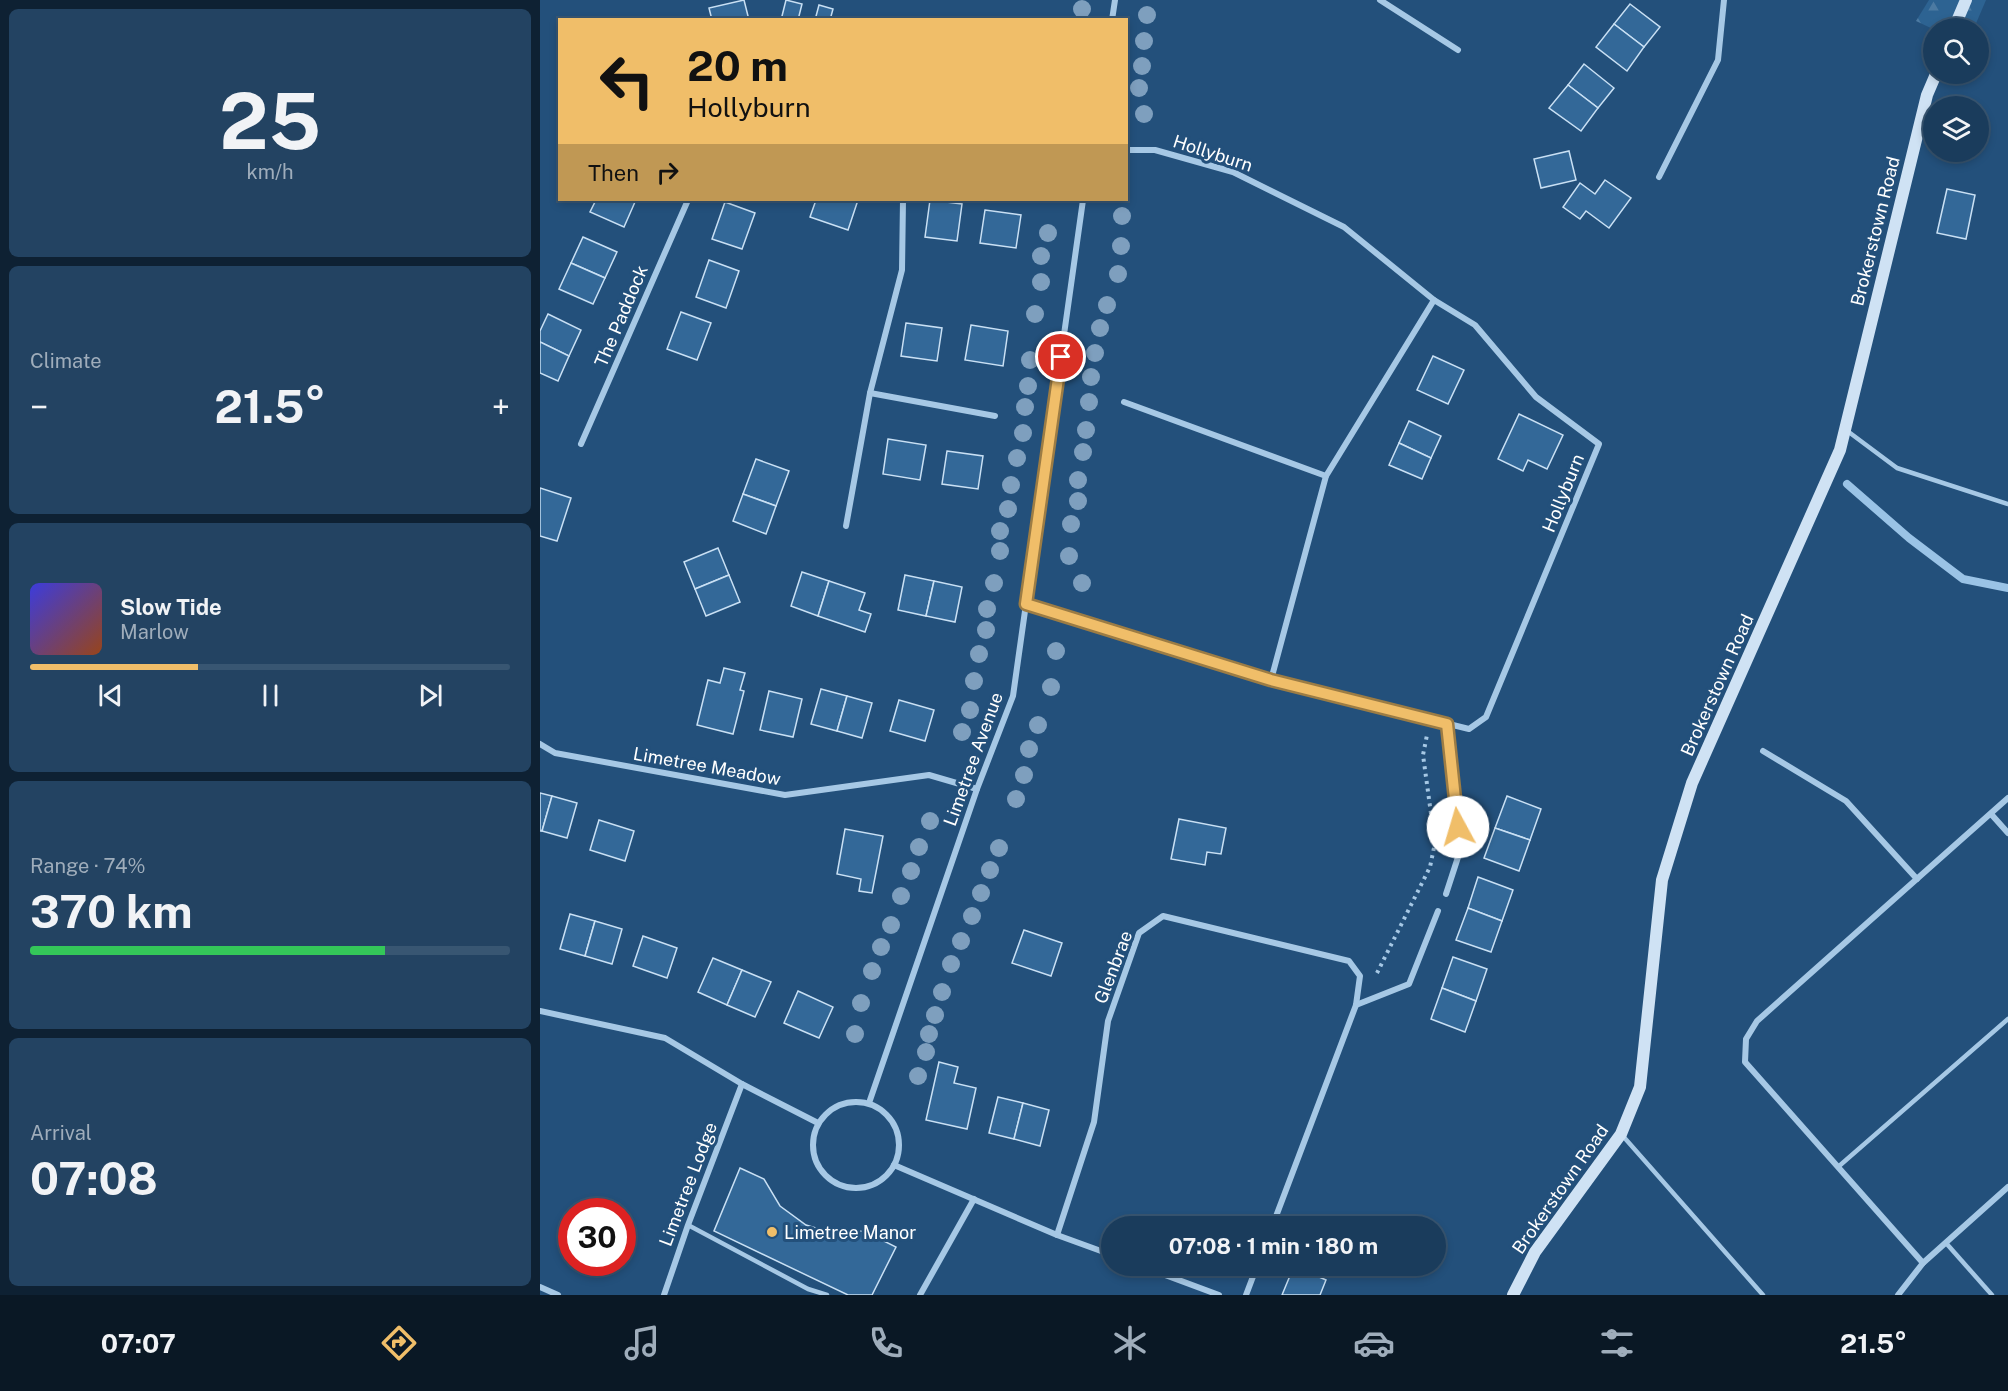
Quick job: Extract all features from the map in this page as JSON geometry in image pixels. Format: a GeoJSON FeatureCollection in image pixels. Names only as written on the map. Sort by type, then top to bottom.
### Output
{"type":"FeatureCollection","features":[{"type":"Feature","properties":{"kind":"street"},"geometry":{"type":"LineString","coordinates":[[1112,18],[1115,0]]}},
{"type":"Feature","properties":{"kind":"street"},"geometry":{"type":"LineString","coordinates":[[1380,0],[1458,50]]}},
{"type":"Feature","properties":{"kind":"street"},"geometry":{"type":"LineString","coordinates":[[1659,177],[1718,60],[1724,0]]}},
{"type":"Feature","properties":{"kind":"street"},"geometry":{"type":"LineString","coordinates":[[1958,18],[1966,0]]}},
{"type":"Feature","properties":{"kind":"street","name":"Brokerstown Road"},"geometry":{"type":"LineString","coordinates":[[1513,1295],[1535,1252],[1621,1134],[1640,1087],[1662,880],[1692,783],[1840,450],[1927,95],[1932,84]]}},
{"type":"Feature","properties":{"kind":"street","name":"Hollyburn"},"geometry":{"type":"LineString","coordinates":[[1026,604],[1271,680],[1469,729],[1486,717],[1599,444],[1536,397],[1475,325],[1434,300],[1344,227],[1233,172],[1155,150],[1128,150]]}},
{"type":"Feature","properties":{"kind":"street","name":"The Paddock"},"geometry":{"type":"LineString","coordinates":[[581,444],[688,201]]}},
{"type":"Feature","properties":{"kind":"street"},"geometry":{"type":"LineString","coordinates":[[846,526],[870,393],[902,270],[903,201]]}},
{"type":"Feature","properties":{"kind":"street","name":"Limetree Avenue"},"geometry":{"type":"LineString","coordinates":[[869,1103],[977,789],[1013,696],[1083,201]]}},
{"type":"Feature","properties":{"kind":"street"},"geometry":{"type":"LineString","coordinates":[[1271,680],[1326,476],[1434,300]]}},
{"type":"Feature","properties":{"kind":"street"},"geometry":{"type":"LineString","coordinates":[[870,393],[995,416]]}},
{"type":"Feature","properties":{"kind":"street"},"geometry":{"type":"LineString","coordinates":[[1124,402],[1326,476]]}},
{"type":"Feature","properties":{"kind":"street"},"geometry":{"type":"LineString","coordinates":[[1446,894],[1461,848],[1447,724]]}},
{"type":"Feature","properties":{"kind":"street","name":"Limetree Meadow"},"geometry":{"type":"LineString","coordinates":[[540,744],[555,753],[785,795],[929,775],[977,789]]}},
{"type":"Feature","properties":{"kind":"street"},"geometry":{"type":"LineString","coordinates":[[1763,752],[1846,801],[1917,879]]}},
{"type":"Feature","properties":{"kind":"street"},"geometry":{"type":"LineString","coordinates":[[1923,1263],[1745,1062],[1746,1039],[1757,1022],[2008,798]]}},
{"type":"Feature","properties":{"kind":"street"},"geometry":{"type":"LineString","coordinates":[[1991,814],[2008,833]]}},
{"type":"Feature","properties":{"kind":"street"},"geometry":{"type":"LineString","coordinates":[[1356,1005],[1409,984],[1438,911]]}},
{"type":"Feature","properties":{"kind":"street","name":"Glenbrae"},"geometry":{"type":"LineString","coordinates":[[1057,1235],[1094,1122],[1108,1021],[1139,933],[1163,916],[1349,961],[1360,976]]}},
{"type":"Feature","properties":{"kind":"street"},"geometry":{"type":"LineString","coordinates":[[1276,1216],[1356,1005],[1360,976]]}},
{"type":"Feature","properties":{"kind":"street"},"geometry":{"type":"LineString","coordinates":[[540,1011],[665,1038],[742,1084],[818,1123]]}},
{"type":"Feature","properties":{"kind":"street","name":"Limetree Lodge"},"geometry":{"type":"LineString","coordinates":[[664,1295],[742,1084]]}},
{"type":"Feature","properties":{"kind":"street"},"geometry":{"type":"LineString","coordinates":[[855,1101],[869,1103],[880,1108],[897,1128],[900,1140],[899,1153],[894,1165],[886,1176],[875,1184],[862,1188],[835,1183],[817,1163],[813,1143],[818,1123],[840,1104],[855,1101]]}},
{"type":"Feature","properties":{"kind":"street"},"geometry":{"type":"LineString","coordinates":[[894,1165],[1057,1235],[1101,1251]]}},
{"type":"Feature","properties":{"kind":"street"},"geometry":{"type":"LineString","coordinates":[[1898,1295],[1923,1263],[2008,1187]]}},
{"type":"Feature","properties":{"kind":"street"},"geometry":{"type":"LineString","coordinates":[[920,1295],[974,1199]]}},
{"type":"Feature","properties":{"kind":"street"},"geometry":{"type":"LineString","coordinates":[[1168,1276],[1219,1295]]}},
{"type":"Feature","properties":{"kind":"street"},"geometry":{"type":"LineString","coordinates":[[1246,1295],[1253,1276]]}},
{"type":"Feature","properties":{"kind":"street"},"geometry":{"type":"LineString","coordinates":[[540,1287],[558,1295]]}},
{"type":"Feature","properties":{"kind":"lane"},"geometry":{"type":"LineString","coordinates":[[1845,430],[1897,468],[2008,504]]}},
{"type":"Feature","properties":{"kind":"lane"},"geometry":{"type":"LineString","coordinates":[[1838,1167],[2008,1019]]}},
{"type":"Feature","properties":{"kind":"lane"},"geometry":{"type":"LineString","coordinates":[[1621,1134],[1763,1295]]}},
{"type":"Feature","properties":{"kind":"lane"},"geometry":{"type":"LineString","coordinates":[[688,1225],[808,1289],[827,1295]]}},
{"type":"Feature","properties":{"kind":"lane"},"geometry":{"type":"LineString","coordinates":[[1946,1243],[1992,1295]]}},
{"type":"Feature","properties":{"kind":"path"},"geometry":{"type":"LineString","coordinates":[[1360,976],[1378,973],[1430,867],[1435,843],[1423,755],[1429,719]]}},
{"type":"Feature","properties":{"kind":"green space"},"geometry":{"type":"Polygon","coordinates":[[[1929,0],[1986,0],[1978,18],[1923,18],[1923,24],[1916,21],[1929,0]]]}},
{"type":"Feature","properties":{"kind":"building"},"geometry":{"type":"Polygon","coordinates":[[[744,0],[748,18],[712,18],[709,8],[744,0]]]}},
{"type":"Feature","properties":{"kind":"building"},"geometry":{"type":"Polygon","coordinates":[[[786,0],[802,4],[798,18],[782,18],[786,0]]]}},
{"type":"Feature","properties":{"kind":"building"},"geometry":{"type":"Polygon","coordinates":[[[1630,4],[1660,27],[1644,47],[1614,24],[1630,4]]]}},
{"type":"Feature","properties":{"kind":"building"},"geometry":{"type":"Polygon","coordinates":[[[819,5],[833,9],[831,18],[816,18],[819,5]]]}},
{"type":"Feature","properties":{"kind":"building"},"geometry":{"type":"Polygon","coordinates":[[[1614,24],[1644,47],[1627,71],[1596,47],[1614,24]]]}},
{"type":"Feature","properties":{"kind":"building"},"geometry":{"type":"Polygon","coordinates":[[[1584,64],[1614,88],[1598,108],[1568,85],[1584,64]]]}},
{"type":"Feature","properties":{"kind":"building"},"geometry":{"type":"Polygon","coordinates":[[[1568,85],[1598,108],[1581,131],[1549,108],[1568,85]]]}},
{"type":"Feature","properties":{"kind":"building"},"geometry":{"type":"Polygon","coordinates":[[[1569,151],[1576,180],[1541,188],[1534,159],[1569,151]]]}},
{"type":"Feature","properties":{"kind":"building"},"geometry":{"type":"Polygon","coordinates":[[[1605,180],[1631,198],[1609,228],[1586,211],[1580,219],[1563,207],[1580,183],[1595,194],[1605,180]]]}},
{"type":"Feature","properties":{"kind":"building"},"geometry":{"type":"Polygon","coordinates":[[[1947,189],[1975,195],[1966,239],[1937,233],[1947,189]]]}},
{"type":"Feature","properties":{"kind":"building"},"geometry":{"type":"Polygon","coordinates":[[[596,201],[635,202],[624,227],[590,212],[596,201]]]}},
{"type":"Feature","properties":{"kind":"building"},"geometry":{"type":"Polygon","coordinates":[[[816,201],[858,201],[848,230],[810,217],[816,201]]]}},
{"type":"Feature","properties":{"kind":"building"},"geometry":{"type":"Polygon","coordinates":[[[930,201],[962,204],[957,241],[925,237],[930,201]]]}},
{"type":"Feature","properties":{"kind":"building"},"geometry":{"type":"Polygon","coordinates":[[[725,202],[755,213],[742,249],[712,239],[725,202]]]}},
{"type":"Feature","properties":{"kind":"building"},"geometry":{"type":"Polygon","coordinates":[[[985,210],[1021,215],[1016,248],[980,243],[985,210]]]}},
{"type":"Feature","properties":{"kind":"building"},"geometry":{"type":"Polygon","coordinates":[[[583,237],[617,252],[605,278],[571,263],[583,237]]]}},
{"type":"Feature","properties":{"kind":"building"},"geometry":{"type":"Polygon","coordinates":[[[709,260],[739,271],[726,308],[696,297],[709,260]]]}},
{"type":"Feature","properties":{"kind":"building"},"geometry":{"type":"Polygon","coordinates":[[[571,263],[605,278],[593,304],[559,289],[571,263]]]}},
{"type":"Feature","properties":{"kind":"building"},"geometry":{"type":"Polygon","coordinates":[[[681,312],[711,323],[697,360],[667,349],[681,312]]]}},
{"type":"Feature","properties":{"kind":"building"},"geometry":{"type":"Polygon","coordinates":[[[548,314],[581,330],[569,356],[540,342],[540,331],[548,314]]]}},
{"type":"Feature","properties":{"kind":"building"},"geometry":{"type":"Polygon","coordinates":[[[906,323],[942,328],[937,361],[901,356],[906,323]]]}},
{"type":"Feature","properties":{"kind":"building"},"geometry":{"type":"Polygon","coordinates":[[[971,325],[1008,331],[1003,366],[965,360],[971,325]]]}},
{"type":"Feature","properties":{"kind":"building"},"geometry":{"type":"Polygon","coordinates":[[[540,342],[569,356],[558,381],[540,373],[540,342]]]}},
{"type":"Feature","properties":{"kind":"building"},"geometry":{"type":"Polygon","coordinates":[[[1433,356],[1464,370],[1448,404],[1417,390],[1433,356]]]}},
{"type":"Feature","properties":{"kind":"building"},"geometry":{"type":"Polygon","coordinates":[[[1519,414],[1563,435],[1547,469],[1528,460],[1523,471],[1498,459],[1519,414]]]}},
{"type":"Feature","properties":{"kind":"building"},"geometry":{"type":"Polygon","coordinates":[[[1409,421],[1441,436],[1431,458],[1399,443],[1409,421]]]}},
{"type":"Feature","properties":{"kind":"building"},"geometry":{"type":"Polygon","coordinates":[[[888,439],[926,445],[920,480],[883,474],[888,439]]]}},
{"type":"Feature","properties":{"kind":"building"},"geometry":{"type":"Polygon","coordinates":[[[1399,443],[1431,458],[1422,479],[1389,465],[1399,443]]]}},
{"type":"Feature","properties":{"kind":"building"},"geometry":{"type":"Polygon","coordinates":[[[947,451],[983,456],[978,489],[942,484],[947,451]]]}},
{"type":"Feature","properties":{"kind":"building"},"geometry":{"type":"Polygon","coordinates":[[[756,459],[789,471],[776,506],[743,494],[756,459]]]}},
{"type":"Feature","properties":{"kind":"building"},"geometry":{"type":"Polygon","coordinates":[[[540,488],[571,498],[557,541],[540,536],[540,488]]]}},
{"type":"Feature","properties":{"kind":"building"},"geometry":{"type":"Polygon","coordinates":[[[743,494],[776,506],[766,534],[733,521],[743,494]]]}},
{"type":"Feature","properties":{"kind":"building"},"geometry":{"type":"Polygon","coordinates":[[[718,548],[729,575],[695,589],[684,562],[718,548]]]}},
{"type":"Feature","properties":{"kind":"building"},"geometry":{"type":"Polygon","coordinates":[[[802,572],[829,581],[818,616],[791,606],[802,572]]]}},
{"type":"Feature","properties":{"kind":"building"},"geometry":{"type":"Polygon","coordinates":[[[729,575],[740,602],[706,616],[695,589],[729,575]]]}},
{"type":"Feature","properties":{"kind":"building"},"geometry":{"type":"Polygon","coordinates":[[[905,575],[934,581],[926,616],[898,610],[905,575]]]}},
{"type":"Feature","properties":{"kind":"building"},"geometry":{"type":"Polygon","coordinates":[[[829,581],[865,593],[859,610],[871,614],[865,632],[818,616],[829,581]]]}},
{"type":"Feature","properties":{"kind":"building"},"geometry":{"type":"Polygon","coordinates":[[[934,581],[962,587],[955,622],[926,616],[934,581]]]}},
{"type":"Feature","properties":{"kind":"building"},"geometry":{"type":"Polygon","coordinates":[[[724,668],[745,673],[740,690],[744,691],[733,734],[697,725],[708,680],[720,683],[724,668]]]}},
{"type":"Feature","properties":{"kind":"building"},"geometry":{"type":"Polygon","coordinates":[[[821,689],[847,696],[837,731],[811,724],[821,689]]]}},
{"type":"Feature","properties":{"kind":"building"},"geometry":{"type":"Polygon","coordinates":[[[769,691],[802,699],[793,737],[760,730],[769,691]]]}},
{"type":"Feature","properties":{"kind":"building"},"geometry":{"type":"Polygon","coordinates":[[[847,696],[872,703],[862,738],[837,731],[847,696]]]}},
{"type":"Feature","properties":{"kind":"building"},"geometry":{"type":"Polygon","coordinates":[[[899,700],[934,710],[925,741],[890,731],[899,700]]]}},
{"type":"Feature","properties":{"kind":"building"},"geometry":{"type":"Polygon","coordinates":[[[540,793],[552,796],[542,831],[540,831],[540,793]]]}},
{"type":"Feature","properties":{"kind":"building"},"geometry":{"type":"Polygon","coordinates":[[[552,796],[577,803],[567,838],[542,831],[552,796]]]}},
{"type":"Feature","properties":{"kind":"building"},"geometry":{"type":"Polygon","coordinates":[[[1507,796],[1541,809],[1530,840],[1495,828],[1507,796]]]}},
{"type":"Feature","properties":{"kind":"building"},"geometry":{"type":"Polygon","coordinates":[[[1179,819],[1226,828],[1221,854],[1207,852],[1205,865],[1171,859],[1179,819]]]}},
{"type":"Feature","properties":{"kind":"building"},"geometry":{"type":"Polygon","coordinates":[[[599,820],[634,831],[625,861],[590,850],[599,820]]]}},
{"type":"Feature","properties":{"kind":"building"},"geometry":{"type":"Polygon","coordinates":[[[1495,828],[1530,840],[1519,871],[1484,858],[1495,828]]]}},
{"type":"Feature","properties":{"kind":"building"},"geometry":{"type":"Polygon","coordinates":[[[845,829],[883,836],[872,893],[859,891],[861,879],[837,874],[845,829]]]}},
{"type":"Feature","properties":{"kind":"building"},"geometry":{"type":"Polygon","coordinates":[[[1478,877],[1513,890],[1502,921],[1468,908],[1478,877]]]}},
{"type":"Feature","properties":{"kind":"building"},"geometry":{"type":"Polygon","coordinates":[[[1468,908],[1502,921],[1491,952],[1456,940],[1468,908]]]}},
{"type":"Feature","properties":{"kind":"building"},"geometry":{"type":"Polygon","coordinates":[[[570,914],[595,921],[585,956],[560,949],[570,914]]]}},
{"type":"Feature","properties":{"kind":"building"},"geometry":{"type":"Polygon","coordinates":[[[595,921],[622,929],[612,964],[585,956],[595,921]]]}},
{"type":"Feature","properties":{"kind":"building"},"geometry":{"type":"Polygon","coordinates":[[[1024,930],[1062,943],[1051,976],[1012,963],[1024,930]]]}},
{"type":"Feature","properties":{"kind":"building"},"geometry":{"type":"Polygon","coordinates":[[[643,936],[677,948],[667,978],[633,966],[643,936]]]}},
{"type":"Feature","properties":{"kind":"building"},"geometry":{"type":"Polygon","coordinates":[[[1453,957],[1487,969],[1476,1001],[1442,988],[1453,957]]]}},
{"type":"Feature","properties":{"kind":"building"},"geometry":{"type":"Polygon","coordinates":[[[713,958],[742,970],[727,1005],[698,992],[713,958]]]}},
{"type":"Feature","properties":{"kind":"building"},"geometry":{"type":"Polygon","coordinates":[[[742,970],[771,982],[755,1017],[727,1005],[742,970]]]}},
{"type":"Feature","properties":{"kind":"building"},"geometry":{"type":"Polygon","coordinates":[[[1442,988],[1476,1001],[1465,1032],[1431,1019],[1442,988]]]}},
{"type":"Feature","properties":{"kind":"building"},"geometry":{"type":"Polygon","coordinates":[[[798,991],[833,1007],[819,1038],[784,1023],[798,991]]]}},
{"type":"Feature","properties":{"kind":"building"},"geometry":{"type":"Polygon","coordinates":[[[939,1062],[958,1067],[954,1083],[976,1088],[967,1129],[926,1120],[939,1062]]]}},
{"type":"Feature","properties":{"kind":"building"},"geometry":{"type":"Polygon","coordinates":[[[998,1097],[1023,1103],[1014,1139],[989,1133],[998,1097]]]}},
{"type":"Feature","properties":{"kind":"building"},"geometry":{"type":"Polygon","coordinates":[[[1023,1103],[1049,1110],[1040,1146],[1014,1139],[1023,1103]]]}},
{"type":"Feature","properties":{"kind":"building","name":"Limetree Manor"},"geometry":{"type":"Polygon","coordinates":[[[740,1168],[764,1179],[780,1206],[806,1225],[832,1233],[864,1231],[896,1247],[872,1295],[848,1295],[714,1231],[740,1168]]]}},
{"type":"Feature","properties":{"kind":"building"},"geometry":{"type":"Polygon","coordinates":[[[1290,1276],[1317,1276],[1326,1280],[1320,1295],[1282,1295],[1290,1276]]]}},
{"type":"Feature","properties":{"kind":"waterway"},"geometry":{"type":"LineString","coordinates":[[1847,484],[1909,538],[1963,579],[2008,588]]}},
{"type":"Feature","properties":{"kind":"place","name":"Limetree Manor"},"geometry":{"type":"Point","coordinates":[772,1232]}},
{"type":"Feature","properties":{"kind":"route"},"geometry":{"type":"LineString","coordinates":[[1061,357],[1026,604],[1271,680],[1447,724],[1458,827]]}}]}
